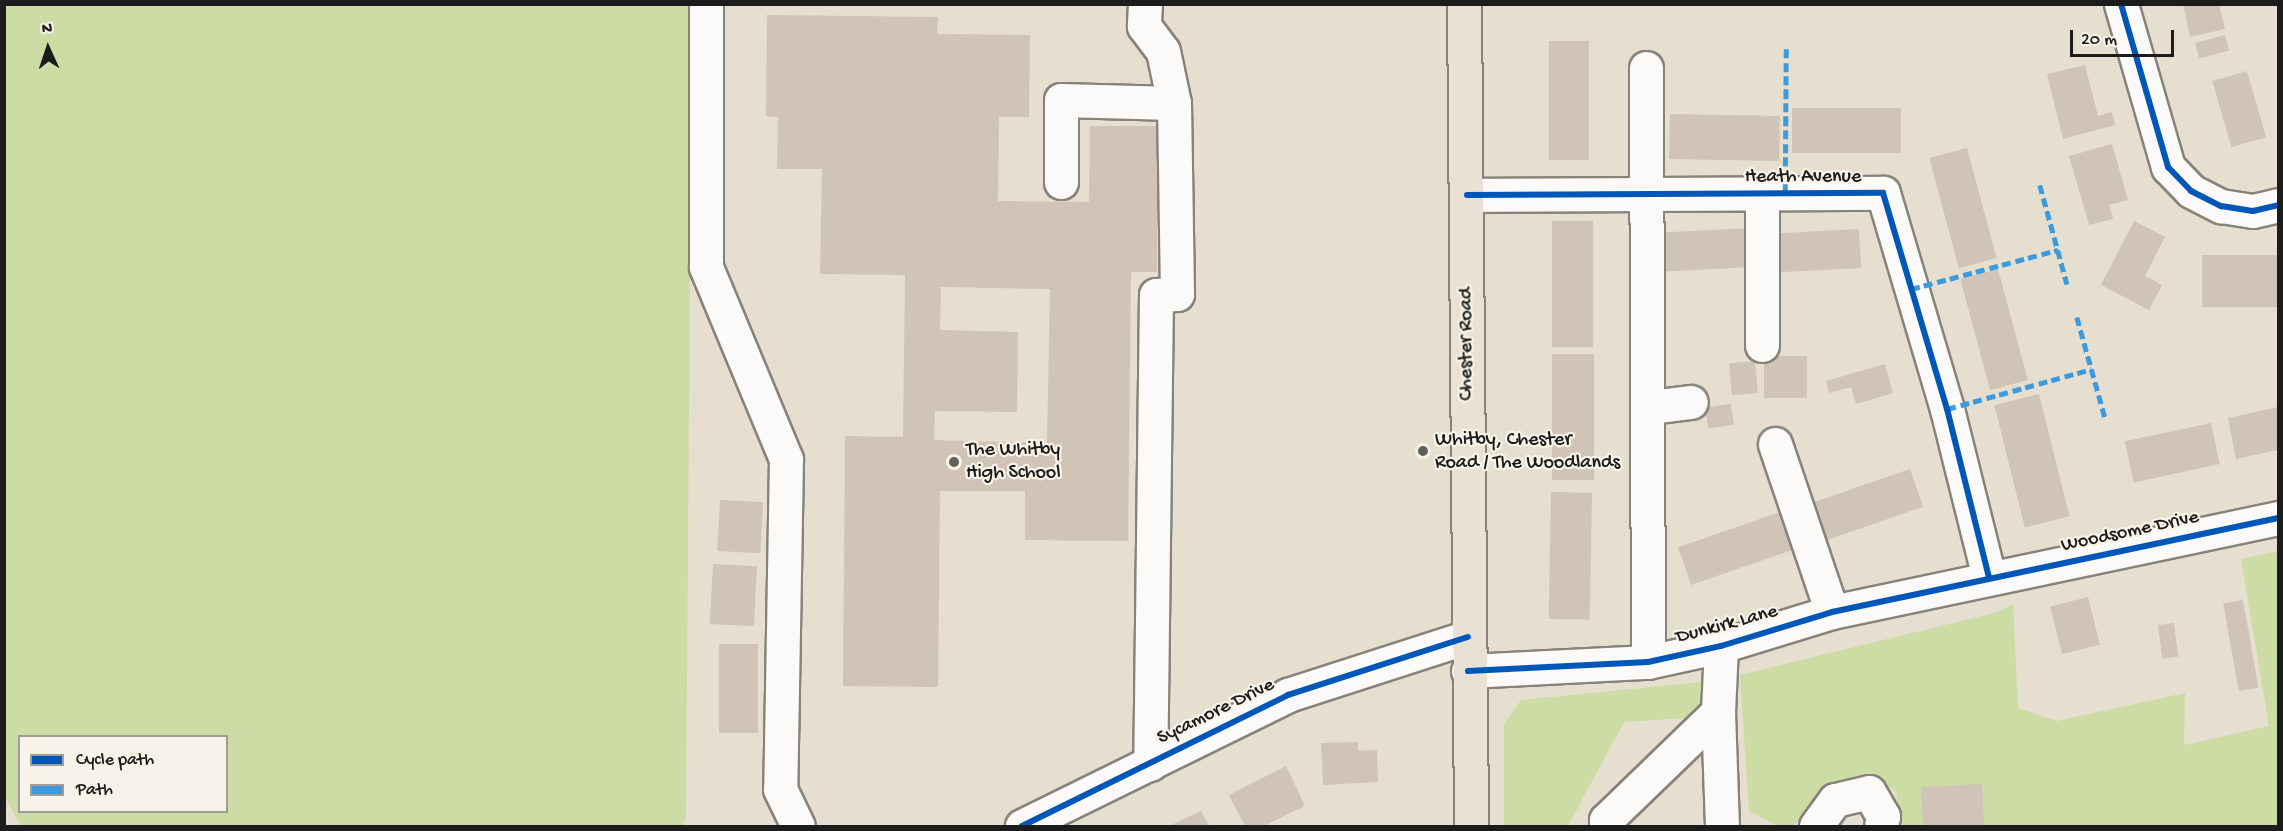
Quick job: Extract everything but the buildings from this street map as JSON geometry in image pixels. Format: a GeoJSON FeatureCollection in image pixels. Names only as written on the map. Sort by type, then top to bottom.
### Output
{"type":"FeatureCollection","features":[{"type":"Feature","properties":{"kind":"main road","name":"Chester Road"},"geometry":{"type":"LineString","coordinates":[[1464,4],[1471,826]]}},
{"type":"Feature","properties":{"kind":"street"},"geometry":{"type":"LineString","coordinates":[[706,4],[706,267],[786,459],[780,789],[798,826]]}},
{"type":"Feature","properties":{"kind":"street"},"geometry":{"type":"LineString","coordinates":[[1145,4],[1144,26],[1163,51],[1174,103],[1177,294],[1156,295],[1149,764]]}},
{"type":"Feature","properties":{"kind":"street"},"geometry":{"type":"LineString","coordinates":[[2121,4],[2168,167],[2191,190],[2221,206],[2253,211],[2278,206]]}},
{"type":"Feature","properties":{"kind":"street"},"geometry":{"type":"LineString","coordinates":[[1646,68],[1650,407],[1648,662]]}},
{"type":"Feature","properties":{"kind":"street"},"geometry":{"type":"LineString","coordinates":[[1061,182],[1061,100],[1174,103]]}},
{"type":"Feature","properties":{"kind":"street","name":"Heath Avenue"},"geometry":{"type":"LineString","coordinates":[[1467,195],[1883,193],[1947,409],[1989,578]]}},
{"type":"Feature","properties":{"kind":"street"},"geometry":{"type":"LineString","coordinates":[[1762,194],[1762,345]]}},
{"type":"Feature","properties":{"kind":"street"},"geometry":{"type":"LineString","coordinates":[[1650,407],[1691,402]]}},
{"type":"Feature","properties":{"kind":"street"},"geometry":{"type":"LineString","coordinates":[[1775,444],[1832,612]]}},
{"type":"Feature","properties":{"kind":"street","name":"Woodsome Drive"},"geometry":{"type":"LineString","coordinates":[[1989,578],[2278,518]]}},
{"type":"Feature","properties":{"kind":"street","name":"Dunkirk Lane"},"geometry":{"type":"LineString","coordinates":[[1468,670],[1648,662],[1721,646],[1832,612],[1989,578]]}},
{"type":"Feature","properties":{"kind":"street","name":"Sycamore Drive"},"geometry":{"type":"LineString","coordinates":[[1022,826],[1288,696],[1468,637]]}},
{"type":"Feature","properties":{"kind":"street"},"geometry":{"type":"LineString","coordinates":[[1721,646],[1718,712],[1723,826]]}},
{"type":"Feature","properties":{"kind":"street"},"geometry":{"type":"LineString","coordinates":[[1606,826],[1606,820],[1718,712]]}},
{"type":"Feature","properties":{"kind":"street"},"geometry":{"type":"LineString","coordinates":[[1816,826],[1835,800],[1869,792],[1883,816],[1881,826]]}},
{"type":"Feature","properties":{"kind":"green space"},"geometry":{"type":"Polygon","coordinates":[[[4,5],[692,5],[686,815],[683,826],[21,826],[4,795],[4,5]]]}},
{"type":"Feature","properties":{"kind":"green space"},"geometry":{"type":"Polygon","coordinates":[[[2278,551],[2278,826],[1900,826],[1896,790],[1866,778],[1815,805],[1793,826],[1778,826],[1749,811],[1740,675],[1998,612],[2013,604],[2018,708],[2057,721],[2185,693],[2184,745],[2269,726],[2241,559],[2278,551]]]}},
{"type":"Feature","properties":{"kind":"green space"},"geometry":{"type":"Polygon","coordinates":[[[1701,682],[1703,717],[1624,722],[1568,826],[1504,826],[1504,724],[1521,700],[1701,682]]]}},
{"type":"Feature","properties":{"kind":"marked path"},"geometry":{"type":"LineString","coordinates":[[1785,193],[1786,47]]}},
{"type":"Feature","properties":{"kind":"marked path"},"geometry":{"type":"LineString","coordinates":[[2040,185],[2067,284]]}},
{"type":"Feature","properties":{"kind":"marked path"},"geometry":{"type":"LineString","coordinates":[[1911,289],[2058,250]]}},
{"type":"Feature","properties":{"kind":"marked path"},"geometry":{"type":"LineString","coordinates":[[2077,317],[2105,417]]}},
{"type":"Feature","properties":{"kind":"marked path"},"geometry":{"type":"LineString","coordinates":[[1947,409],[2092,369]]}},
{"type":"Feature","properties":{"kind":"cycle path"},"geometry":{"type":"LineString","coordinates":[[2121,4],[2168,167],[2191,191],[2221,206],[2253,211],[2278,205]]}},
{"type":"Feature","properties":{"kind":"cycle path"},"geometry":{"type":"LineString","coordinates":[[1467,195],[1883,193],[1947,409],[1989,578]]}},
{"type":"Feature","properties":{"kind":"cycle path"},"geometry":{"type":"LineString","coordinates":[[1468,671],[1648,662],[1721,646],[1832,612],[2278,518]]}},
{"type":"Feature","properties":{"kind":"cycle path"},"geometry":{"type":"LineString","coordinates":[[1022,826],[1288,695],[1468,637]]}},
{"type":"Feature","properties":{"kind":"place","name":"Whitby, Chester Road / The Woodlands"},"geometry":{"type":"Point","coordinates":[1423,451]}},
{"type":"Feature","properties":{"kind":"place","name":"The Whitby High School"},"geometry":{"type":"Point","coordinates":[954,462]}}]}
